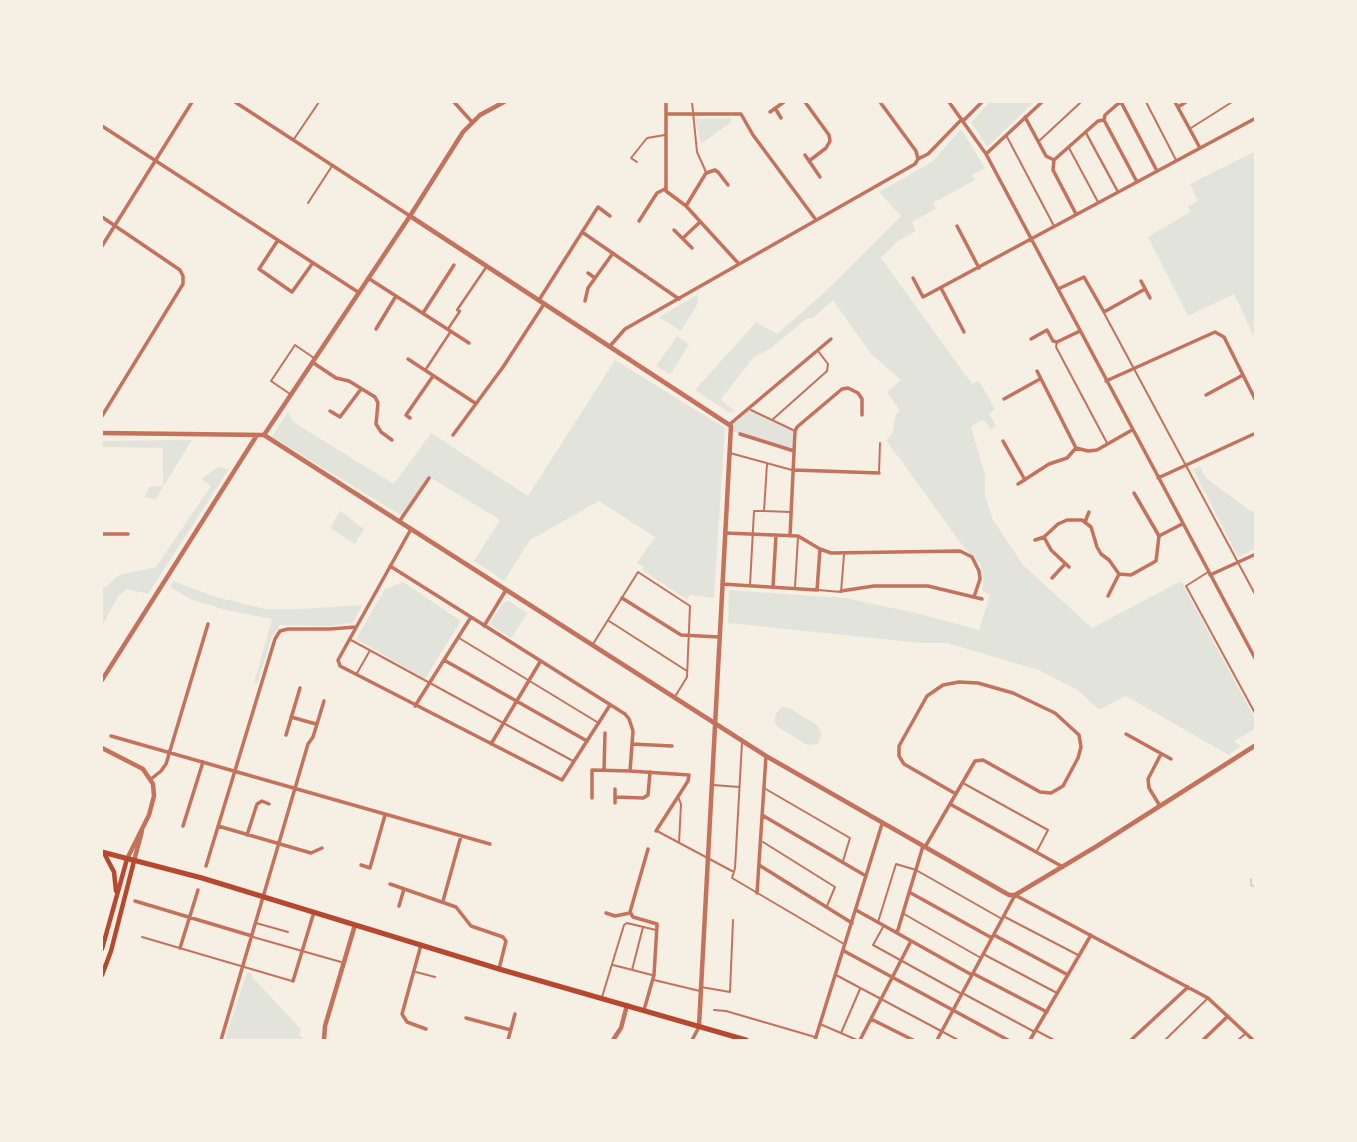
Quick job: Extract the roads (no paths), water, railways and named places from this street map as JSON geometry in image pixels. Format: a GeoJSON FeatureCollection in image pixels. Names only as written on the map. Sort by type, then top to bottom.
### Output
{"type":"FeatureCollection","features":[{"type":"Feature","properties":{"kind":"main road"},"geometry":{"type":"LineString","coordinates":[[103,852],[746,1041]]}},
{"type":"Feature","properties":{"kind":"main road"},"geometry":{"type":"LineString","coordinates":[[103,852],[114,872],[117,896]]}},
{"type":"Feature","properties":{"kind":"main road"},"geometry":{"type":"LineString","coordinates":[[102,949],[127,859]]}},
{"type":"Feature","properties":{"kind":"main road"},"geometry":{"type":"LineString","coordinates":[[102,975],[111,951],[134,861]]}},
{"type":"Feature","properties":{"kind":"street"},"geometry":{"type":"LineString","coordinates":[[102,246],[192,102]]}},
{"type":"Feature","properties":{"kind":"street"},"geometry":{"type":"LineString","coordinates":[[235,102],[730,424]]}},
{"type":"Feature","properties":{"kind":"street"},"geometry":{"type":"LineString","coordinates":[[454,102],[472,122]]}},
{"type":"Feature","properties":{"kind":"street"},"geometry":{"type":"LineString","coordinates":[[264,435],[463,132],[489,109],[504,102]]}},
{"type":"Feature","properties":{"kind":"street"},"geometry":{"type":"LineString","coordinates":[[665,188],[666,102]]}},
{"type":"Feature","properties":{"kind":"street"},"geometry":{"type":"LineString","coordinates":[[770,112],[785,102]]}},
{"type":"Feature","properties":{"kind":"street"},"geometry":{"type":"LineString","coordinates":[[805,102],[830,141],[826,148],[809,161]]}},
{"type":"Feature","properties":{"kind":"street"},"geometry":{"type":"LineString","coordinates":[[880,102],[916,151],[918,159]]}},
{"type":"Feature","properties":{"kind":"street"},"geometry":{"type":"LineString","coordinates":[[949,102],[985,152],[1255,660]]}},
{"type":"Feature","properties":{"kind":"street"},"geometry":{"type":"LineString","coordinates":[[610,346],[625,330],[915,164],[964,122],[982,102]]}},
{"type":"Feature","properties":{"kind":"street"},"geometry":{"type":"LineString","coordinates":[[985,152],[1042,102]]}},
{"type":"Feature","properties":{"kind":"street"},"geometry":{"type":"LineString","coordinates":[[1137,182],[1104,120],[1105,115],[1121,102],[1157,171]]}},
{"type":"Feature","properties":{"kind":"street"},"geometry":{"type":"LineString","coordinates":[[1175,102],[1200,148]]}},
{"type":"Feature","properties":{"kind":"street"},"geometry":{"type":"LineString","coordinates":[[1178,107],[1186,102]]}},
{"type":"Feature","properties":{"kind":"street"},"geometry":{"type":"LineString","coordinates":[[775,108],[781,118]]}},
{"type":"Feature","properties":{"kind":"street"},"geometry":{"type":"LineString","coordinates":[[666,114],[741,114],[752,135],[816,220]]}},
{"type":"Feature","properties":{"kind":"street"},"geometry":{"type":"LineString","coordinates":[[1025,117],[1046,156],[1054,160]]}},
{"type":"Feature","properties":{"kind":"street"},"geometry":{"type":"LineString","coordinates":[[913,278],[923,297],[1255,118]]}},
{"type":"Feature","properties":{"kind":"street"},"geometry":{"type":"LineString","coordinates":[[1076,215],[1053,170],[1054,160],[1100,120],[1104,120]]}},
{"type":"Feature","properties":{"kind":"street"},"geometry":{"type":"LineString","coordinates":[[102,126],[359,292]]}},
{"type":"Feature","properties":{"kind":"street"},"geometry":{"type":"LineString","coordinates":[[1086,133],[1118,192]]}},
{"type":"Feature","properties":{"kind":"street"},"geometry":{"type":"LineString","coordinates":[[805,155],[820,177]]}},
{"type":"Feature","properties":{"kind":"street"},"geometry":{"type":"LineString","coordinates":[[686,206],[706,173],[715,170],[728,185]]}},
{"type":"Feature","properties":{"kind":"street"},"geometry":{"type":"LineString","coordinates":[[665,188],[686,206],[738,264]]}},
{"type":"Feature","properties":{"kind":"street"},"geometry":{"type":"LineString","coordinates":[[639,221],[657,193],[665,188]]}},
{"type":"Feature","properties":{"kind":"street"},"geometry":{"type":"LineString","coordinates":[[453,435],[504,366],[598,207],[610,216]]}},
{"type":"Feature","properties":{"kind":"street"},"geometry":{"type":"LineString","coordinates":[[102,217],[180,271],[183,276],[183,284],[102,416]]}},
{"type":"Feature","properties":{"kind":"street"},"geometry":{"type":"LineString","coordinates":[[683,237],[700,222]]}},
{"type":"Feature","properties":{"kind":"street"},"geometry":{"type":"LineString","coordinates":[[957,226],[979,268]]}},
{"type":"Feature","properties":{"kind":"street"},"geometry":{"type":"LineString","coordinates":[[674,230],[692,248]]}},
{"type":"Feature","properties":{"kind":"street"},"geometry":{"type":"LineString","coordinates":[[582,232],[679,299]]}},
{"type":"Feature","properties":{"kind":"street"},"geometry":{"type":"LineString","coordinates":[[278,240],[259,270],[292,292],[313,263]]}},
{"type":"Feature","properties":{"kind":"street"},"geometry":{"type":"LineString","coordinates":[[585,301],[588,288],[613,253]]}},
{"type":"Feature","properties":{"kind":"street"},"geometry":{"type":"LineString","coordinates":[[423,313],[454,265]]}},
{"type":"Feature","properties":{"kind":"street"},"geometry":{"type":"LineString","coordinates":[[425,370],[460,312],[457,310],[487,267]]}},
{"type":"Feature","properties":{"kind":"street"},"geometry":{"type":"LineString","coordinates":[[588,273],[595,278]]}},
{"type":"Feature","properties":{"kind":"street"},"geometry":{"type":"LineString","coordinates":[[368,278],[469,343]]}},
{"type":"Feature","properties":{"kind":"street"},"geometry":{"type":"LineString","coordinates":[[1058,289],[1086,278],[1104,312],[1145,289]]}},
{"type":"Feature","properties":{"kind":"street"},"geometry":{"type":"LineString","coordinates":[[1141,281],[1150,298]]}},
{"type":"Feature","properties":{"kind":"street"},"geometry":{"type":"LineString","coordinates":[[941,288],[964,332]]}},
{"type":"Feature","properties":{"kind":"street"},"geometry":{"type":"LineString","coordinates":[[376,329],[396,296]]}},
{"type":"Feature","properties":{"kind":"street"},"geometry":{"type":"LineString","coordinates":[[1031,339],[1047,330],[1053,341],[1057,342],[1080,331]]}},
{"type":"Feature","properties":{"kind":"street"},"geometry":{"type":"LineString","coordinates":[[1107,381],[1212,332],[1219,332],[1224,337],[1255,401]]}},
{"type":"Feature","properties":{"kind":"street"},"geometry":{"type":"LineString","coordinates":[[730,424],[831,339]]}},
{"type":"Feature","properties":{"kind":"street"},"geometry":{"type":"LineString","coordinates":[[408,359],[475,403]]}},
{"type":"Feature","properties":{"kind":"street"},"geometry":{"type":"LineString","coordinates":[[313,360],[336,378],[349,381],[377,400],[376,424],[381,432],[392,440]]}},
{"type":"Feature","properties":{"kind":"street"},"geometry":{"type":"LineString","coordinates":[[1037,371],[1076,448],[1088,451],[1132,430]]}},
{"type":"Feature","properties":{"kind":"street"},"geometry":{"type":"LineString","coordinates":[[1206,395],[1243,375]]}},
{"type":"Feature","properties":{"kind":"street"},"geometry":{"type":"LineString","coordinates":[[410,418],[406,415],[433,376]]}},
{"type":"Feature","properties":{"kind":"street"},"geometry":{"type":"LineString","coordinates":[[1004,399],[1040,379]]}},
{"type":"Feature","properties":{"kind":"street"},"geometry":{"type":"LineString","coordinates":[[790,536],[795,431],[842,389],[848,388],[858,393],[862,399],[862,415]]}},
{"type":"Feature","properties":{"kind":"street"},"geometry":{"type":"LineString","coordinates":[[330,411],[340,417],[361,389]]}},
{"type":"Feature","properties":{"kind":"street"},"geometry":{"type":"LineString","coordinates":[[1013,395],[1015,400]]}},
{"type":"Feature","properties":{"kind":"street"},"geometry":{"type":"LineString","coordinates":[[692,1041],[699,1026],[730,424]]}},
{"type":"Feature","properties":{"kind":"street"},"geometry":{"type":"LineString","coordinates":[[750,438],[752,429]]}},
{"type":"Feature","properties":{"kind":"street"},"geometry":{"type":"LineString","coordinates":[[102,433],[264,435],[766,756],[1009,895],[1016,895],[1209,998],[1253,1041]]}},
{"type":"Feature","properties":{"kind":"street"},"geometry":{"type":"LineString","coordinates":[[1158,478],[1255,433]]}},
{"type":"Feature","properties":{"kind":"street"},"geometry":{"type":"LineString","coordinates":[[102,680],[257,434]]}},
{"type":"Feature","properties":{"kind":"street"},"geometry":{"type":"LineString","coordinates":[[740,434],[794,451]]}},
{"type":"Feature","properties":{"kind":"street"},"geometry":{"type":"LineString","coordinates":[[1003,442],[1012,450],[1025,480]]}},
{"type":"Feature","properties":{"kind":"street"},"geometry":{"type":"LineString","coordinates":[[1018,484],[1049,464],[1067,458],[1076,448]]}},
{"type":"Feature","properties":{"kind":"street"},"geometry":{"type":"LineString","coordinates":[[793,470],[879,473]]}},
{"type":"Feature","properties":{"kind":"street"},"geometry":{"type":"LineString","coordinates":[[399,522],[429,478]]}},
{"type":"Feature","properties":{"kind":"street"},"geometry":{"type":"LineString","coordinates":[[1035,540],[1044,537],[1058,524],[1067,520],[1085,522],[1094,531],[1099,551],[1119,574],[1131,575],[1152,564],[1157,557],[1159,536],[1134,493]]}},
{"type":"Feature","properties":{"kind":"street"},"geometry":{"type":"LineString","coordinates":[[1085,522],[1089,512]]}},
{"type":"Feature","properties":{"kind":"street"},"geometry":{"type":"LineString","coordinates":[[1159,536],[1182,524]]}},
{"type":"Feature","properties":{"kind":"street"},"geometry":{"type":"LineString","coordinates":[[411,529],[338,660],[339,664],[356,676],[562,780],[610,705]]}},
{"type":"Feature","properties":{"kind":"street"},"geometry":{"type":"LineString","coordinates":[[725,533],[798,536],[820,550],[844,554],[960,551],[972,558],[979,571],[980,579],[974,597]]}},
{"type":"Feature","properties":{"kind":"street"},"geometry":{"type":"LineString","coordinates":[[102,534],[128,534]]}},
{"type":"Feature","properties":{"kind":"street"},"geometry":{"type":"LineString","coordinates":[[774,587],[776,535]]}},
{"type":"Feature","properties":{"kind":"street"},"geometry":{"type":"LineString","coordinates":[[1044,537],[1051,550],[1067,566],[1052,578]]}},
{"type":"Feature","properties":{"kind":"street"},"geometry":{"type":"LineString","coordinates":[[722,584],[817,590],[820,550]]}},
{"type":"Feature","properties":{"kind":"street"},"geometry":{"type":"LineString","coordinates":[[1209,573],[1255,554]]}},
{"type":"Feature","properties":{"kind":"street"},"geometry":{"type":"LineString","coordinates":[[390,566],[629,719],[633,731],[630,771]]}},
{"type":"Feature","properties":{"kind":"street"},"geometry":{"type":"LineString","coordinates":[[1108,596],[1119,574]]}},
{"type":"Feature","properties":{"kind":"street"},"geometry":{"type":"LineString","coordinates":[[841,591],[879,586],[928,586],[982,599]]}},
{"type":"Feature","properties":{"kind":"street"},"geometry":{"type":"LineString","coordinates":[[484,626],[506,590]]}},
{"type":"Feature","properties":{"kind":"street"},"geometry":{"type":"LineString","coordinates":[[622,598],[681,635],[719,637]]}},
{"type":"Feature","properties":{"kind":"street"},"geometry":{"type":"LineString","coordinates":[[415,706],[471,617]]}},
{"type":"Feature","properties":{"kind":"street"},"geometry":{"type":"LineString","coordinates":[[151,779],[161,771],[170,752],[208,624]]}},
{"type":"Feature","properties":{"kind":"street"},"geometry":{"type":"LineString","coordinates":[[206,866],[275,639],[280,631],[356,627]]}},
{"type":"Feature","properties":{"kind":"street"},"geometry":{"type":"LineString","coordinates":[[444,660],[587,741]]}},
{"type":"Feature","properties":{"kind":"street"},"geometry":{"type":"LineString","coordinates":[[491,744],[541,662]]}},
{"type":"Feature","properties":{"kind":"street"},"geometry":{"type":"LineString","coordinates":[[897,933],[924,847],[956,794],[972,764],[983,760],[1040,792],[1055,792],[1065,782],[1080,753],[1076,729],[1048,708],[998,688],[959,682],[936,689],[927,696],[899,746],[900,756],[904,764],[956,794]]}},
{"type":"Feature","properties":{"kind":"street"},"geometry":{"type":"LineString","coordinates":[[286,735],[300,688]]}},
{"type":"Feature","properties":{"kind":"street"},"geometry":{"type":"LineString","coordinates":[[221,1041],[308,744],[324,701]]}},
{"type":"Feature","properties":{"kind":"street"},"geometry":{"type":"LineString","coordinates":[[291,716],[317,724]]}},
{"type":"Feature","properties":{"kind":"street"},"geometry":{"type":"LineString","coordinates":[[604,770],[605,733]]}},
{"type":"Feature","properties":{"kind":"street"},"geometry":{"type":"LineString","coordinates":[[1126,734],[1171,759]]}},
{"type":"Feature","properties":{"kind":"street"},"geometry":{"type":"LineString","coordinates":[[111,736],[490,844]]}},
{"type":"Feature","properties":{"kind":"street"},"geometry":{"type":"LineString","coordinates":[[662,737],[662,746]]}},
{"type":"Feature","properties":{"kind":"street"},"geometry":{"type":"LineString","coordinates":[[598,740],[605,739]]}},
{"type":"Feature","properties":{"kind":"street"},"geometry":{"type":"LineString","coordinates":[[1131,745],[1135,739]]}},
{"type":"Feature","properties":{"kind":"street"},"geometry":{"type":"LineString","coordinates":[[632,744],[672,746]]}},
{"type":"Feature","properties":{"kind":"street"},"geometry":{"type":"LineString","coordinates":[[937,1041],[1016,895],[1255,745]]}},
{"type":"Feature","properties":{"kind":"street"},"geometry":{"type":"LineString","coordinates":[[102,748],[138,765],[151,779],[154,796],[134,861]]}},
{"type":"Feature","properties":{"kind":"street"},"geometry":{"type":"LineString","coordinates":[[1160,806],[1149,788],[1148,779],[1161,754]]}},
{"type":"Feature","properties":{"kind":"street"},"geometry":{"type":"LineString","coordinates":[[757,893],[766,756]]}},
{"type":"Feature","properties":{"kind":"street"},"geometry":{"type":"LineString","coordinates":[[183,826],[203,762]]}},
{"type":"Feature","properties":{"kind":"street"},"geometry":{"type":"LineString","coordinates":[[592,798],[592,770],[689,775],[688,781],[656,831]]}},
{"type":"Feature","properties":{"kind":"street"},"geometry":{"type":"LineString","coordinates":[[615,789],[615,800],[643,798],[648,795],[650,772]]}},
{"type":"Feature","properties":{"kind":"street"},"geometry":{"type":"LineString","coordinates":[[247,835],[257,804],[269,804]]}},
{"type":"Feature","properties":{"kind":"street"},"geometry":{"type":"LineString","coordinates":[[950,804],[1063,867]]}},
{"type":"Feature","properties":{"kind":"street"},"geometry":{"type":"LineString","coordinates":[[360,865],[370,868],[385,815]]}},
{"type":"Feature","properties":{"kind":"street"},"geometry":{"type":"LineString","coordinates":[[762,815],[866,876]]}},
{"type":"Feature","properties":{"kind":"street"},"geometry":{"type":"LineString","coordinates":[[816,1039],[882,824]]}},
{"type":"Feature","properties":{"kind":"street"},"geometry":{"type":"LineString","coordinates":[[218,826],[311,853],[321,848]]}},
{"type":"Feature","properties":{"kind":"street"},"geometry":{"type":"LineString","coordinates":[[127,859],[142,831]]}},
{"type":"Feature","properties":{"kind":"street"},"geometry":{"type":"LineString","coordinates":[[443,902],[461,836]]}},
{"type":"Feature","properties":{"kind":"street"},"geometry":{"type":"LineString","coordinates":[[630,913],[648,849]]}},
{"type":"Feature","properties":{"kind":"street"},"geometry":{"type":"LineString","coordinates":[[636,862],[644,864]]}},
{"type":"Feature","properties":{"kind":"street"},"geometry":{"type":"LineString","coordinates":[[759,865],[852,923]]}},
{"type":"Feature","properties":{"kind":"street"},"geometry":{"type":"LineString","coordinates":[[390,884],[456,907],[471,926],[505,939],[499,969]]}},
{"type":"Feature","properties":{"kind":"street"},"geometry":{"type":"LineString","coordinates":[[399,906],[404,889]]}},
{"type":"Feature","properties":{"kind":"street"},"geometry":{"type":"LineString","coordinates":[[180,948],[198,890]]}},
{"type":"Feature","properties":{"kind":"street"},"geometry":{"type":"LineString","coordinates":[[909,892],[1068,975]]}},
{"type":"Feature","properties":{"kind":"street"},"geometry":{"type":"LineString","coordinates":[[135,901],[251,936]]}},
{"type":"Feature","properties":{"kind":"street"},"geometry":{"type":"LineString","coordinates":[[856,911],[1046,1012]]}},
{"type":"Feature","properties":{"kind":"street"},"geometry":{"type":"LineString","coordinates":[[293,981],[314,912]]}},
{"type":"Feature","properties":{"kind":"street"},"geometry":{"type":"LineString","coordinates":[[606,913],[615,916],[630,913]]}},
{"type":"Feature","properties":{"kind":"street"},"geometry":{"type":"LineString","coordinates":[[630,913],[633,917],[657,924],[653,977],[645,1010]]}},
{"type":"Feature","properties":{"kind":"street"},"geometry":{"type":"LineString","coordinates":[[324,1041],[325,1026],[355,925]]}},
{"type":"Feature","properties":{"kind":"street"},"geometry":{"type":"LineString","coordinates":[[1030,1041],[1091,935]]}},
{"type":"Feature","properties":{"kind":"street"},"geometry":{"type":"LineString","coordinates":[[859,1041],[911,942]]}},
{"type":"Feature","properties":{"kind":"street"},"geometry":{"type":"LineString","coordinates":[[421,945],[403,1018],[410,1024],[426,1029]]}},
{"type":"Feature","properties":{"kind":"street"},"geometry":{"type":"LineString","coordinates":[[843,951],[1008,1041]]}},
{"type":"Feature","properties":{"kind":"street"},"geometry":{"type":"LineString","coordinates":[[1131,1041],[1188,987]]}},
{"type":"Feature","properties":{"kind":"street"},"geometry":{"type":"LineString","coordinates":[[613,1041],[621,1028],[627,1005]]}},
{"type":"Feature","properties":{"kind":"street"},"geometry":{"type":"LineString","coordinates":[[508,1041],[515,1014]]}},
{"type":"Feature","properties":{"kind":"street"},"geometry":{"type":"LineString","coordinates":[[1203,1041],[1228,1016]]}},
{"type":"Feature","properties":{"kind":"street"},"geometry":{"type":"LineString","coordinates":[[466,1018],[511,1030]]}},
{"type":"Feature","properties":{"kind":"street"},"geometry":{"type":"LineString","coordinates":[[871,1019],[913,1041]]}},
{"type":"Feature","properties":{"kind":"street"},"geometry":{"type":"LineString","coordinates":[[996,1041],[998,1035]]}},
{"type":"Feature","properties":{"kind":"lane"},"geometry":{"type":"LineString","coordinates":[[294,140],[318,102]]}},
{"type":"Feature","properties":{"kind":"lane"},"geometry":{"type":"LineString","coordinates":[[692,102],[697,152],[706,173]]}},
{"type":"Feature","properties":{"kind":"lane"},"geometry":{"type":"LineString","coordinates":[[1038,141],[1081,102]]}},
{"type":"Feature","properties":{"kind":"lane"},"geometry":{"type":"LineString","coordinates":[[1146,102],[1176,160]]}},
{"type":"Feature","properties":{"kind":"lane"},"geometry":{"type":"LineString","coordinates":[[1190,128],[1232,102]]}},
{"type":"Feature","properties":{"kind":"lane"},"geometry":{"type":"LineString","coordinates":[[637,162],[631,158],[647,138],[666,135]]}},
{"type":"Feature","properties":{"kind":"lane"},"geometry":{"type":"LineString","coordinates":[[1006,135],[1055,227]]}},
{"type":"Feature","properties":{"kind":"lane"},"geometry":{"type":"LineString","coordinates":[[1069,147],[1098,203]]}},
{"type":"Feature","properties":{"kind":"lane"},"geometry":{"type":"LineString","coordinates":[[308,203],[333,164]]}},
{"type":"Feature","properties":{"kind":"lane"},"geometry":{"type":"LineString","coordinates":[[1104,312],[1255,596]]}},
{"type":"Feature","properties":{"kind":"lane"},"geometry":{"type":"LineString","coordinates":[[1057,342],[1056,347],[1107,444]]}},
{"type":"Feature","properties":{"kind":"lane"},"geometry":{"type":"LineString","coordinates":[[291,394],[271,382],[295,345],[313,360]]}},
{"type":"Feature","properties":{"kind":"lane"},"geometry":{"type":"LineString","coordinates":[[772,420],[827,371],[828,364],[817,351]]}},
{"type":"Feature","properties":{"kind":"lane"},"geometry":{"type":"LineString","coordinates":[[750,409],[795,431]]}},
{"type":"Feature","properties":{"kind":"lane"},"geometry":{"type":"LineString","coordinates":[[879,473],[880,443]]}},
{"type":"Feature","properties":{"kind":"lane"},"geometry":{"type":"LineString","coordinates":[[730,453],[793,470]]}},
{"type":"Feature","properties":{"kind":"lane"},"geometry":{"type":"LineString","coordinates":[[764,511],[767,464]]}},
{"type":"Feature","properties":{"kind":"lane"},"geometry":{"type":"LineString","coordinates":[[750,586],[754,510],[791,512]]}},
{"type":"Feature","properties":{"kind":"lane"},"geometry":{"type":"LineString","coordinates":[[795,589],[798,536]]}},
{"type":"Feature","properties":{"kind":"lane"},"geometry":{"type":"LineString","coordinates":[[817,590],[841,591],[844,554]]}},
{"type":"Feature","properties":{"kind":"lane"},"geometry":{"type":"LineString","coordinates":[[592,644],[638,572],[691,606],[687,677],[674,697]]}},
{"type":"Feature","properties":{"kind":"lane"},"geometry":{"type":"LineString","coordinates":[[1209,573],[1186,586],[1255,715]]}},
{"type":"Feature","properties":{"kind":"lane"},"geometry":{"type":"LineString","coordinates":[[607,620],[688,671]]}},
{"type":"Feature","properties":{"kind":"lane"},"geometry":{"type":"LineString","coordinates":[[458,638],[598,723]]}},
{"type":"Feature","properties":{"kind":"lane"},"geometry":{"type":"LineString","coordinates":[[350,639],[574,762]]}},
{"type":"Feature","properties":{"kind":"lane"},"geometry":{"type":"LineString","coordinates":[[356,676],[370,650]]}},
{"type":"Feature","properties":{"kind":"lane"},"geometry":{"type":"LineString","coordinates":[[742,740],[732,878],[845,945]]}},
{"type":"Feature","properties":{"kind":"lane"},"geometry":{"type":"LineString","coordinates":[[962,782],[1048,830],[1036,852]]}},
{"type":"Feature","properties":{"kind":"lane"},"geometry":{"type":"LineString","coordinates":[[712,785],[740,787]]}},
{"type":"Feature","properties":{"kind":"lane"},"geometry":{"type":"LineString","coordinates":[[764,788],[850,838],[843,862]]}},
{"type":"Feature","properties":{"kind":"lane"},"geometry":{"type":"LineString","coordinates":[[678,797],[681,804],[678,844]]}},
{"type":"Feature","properties":{"kind":"lane"},"geometry":{"type":"LineString","coordinates":[[656,831],[734,872]]}},
{"type":"Feature","properties":{"kind":"lane"},"geometry":{"type":"LineString","coordinates":[[761,841],[835,887],[826,907]]}},
{"type":"Feature","properties":{"kind":"lane"},"geometry":{"type":"LineString","coordinates":[[877,923],[896,864],[916,870],[1079,956]]}},
{"type":"Feature","properties":{"kind":"lane"},"geometry":{"type":"LineString","coordinates":[[903,913],[1058,993]]}},
{"type":"Feature","properties":{"kind":"lane"},"geometry":{"type":"LineString","coordinates":[[612,965],[701,989],[730,992],[733,920]]}},
{"type":"Feature","properties":{"kind":"lane"},"geometry":{"type":"LineString","coordinates":[[256,923],[288,932]]}},
{"type":"Feature","properties":{"kind":"lane"},"geometry":{"type":"LineString","coordinates":[[601,998],[624,925],[627,923],[656,930]]}},
{"type":"Feature","properties":{"kind":"lane"},"geometry":{"type":"LineString","coordinates":[[883,926],[873,945],[1054,1041]]}},
{"type":"Feature","properties":{"kind":"lane"},"geometry":{"type":"LineString","coordinates":[[632,970],[643,927]]}},
{"type":"Feature","properties":{"kind":"lane"},"geometry":{"type":"LineString","coordinates":[[251,936],[344,963]]}},
{"type":"Feature","properties":{"kind":"lane"},"geometry":{"type":"LineString","coordinates":[[142,937],[293,981]]}},
{"type":"Feature","properties":{"kind":"lane"},"geometry":{"type":"LineString","coordinates":[[414,972],[435,977]]}},
{"type":"Feature","properties":{"kind":"lane"},"geometry":{"type":"LineString","coordinates":[[835,975],[958,1041]]}},
{"type":"Feature","properties":{"kind":"lane"},"geometry":{"type":"LineString","coordinates":[[841,1033],[860,989]]}},
{"type":"Feature","properties":{"kind":"lane"},"geometry":{"type":"LineString","coordinates":[[1166,1041],[1209,998]]}},
{"type":"Feature","properties":{"kind":"lane"},"geometry":{"type":"LineString","coordinates":[[713,1010],[726,1011],[793,1032],[795,1030],[816,1039]]}},
{"type":"Feature","properties":{"kind":"lane"},"geometry":{"type":"LineString","coordinates":[[820,1024],[859,1041]]}},
{"type":"Feature","properties":{"kind":"lane"},"geometry":{"type":"LineString","coordinates":[[1238,1041],[1246,1034]]}},
{"type":"Feature","properties":{"kind":"waterway"},"geometry":{"type":"LineString","coordinates":[[1251,879],[1251,885],[1256,887]]}}]}
